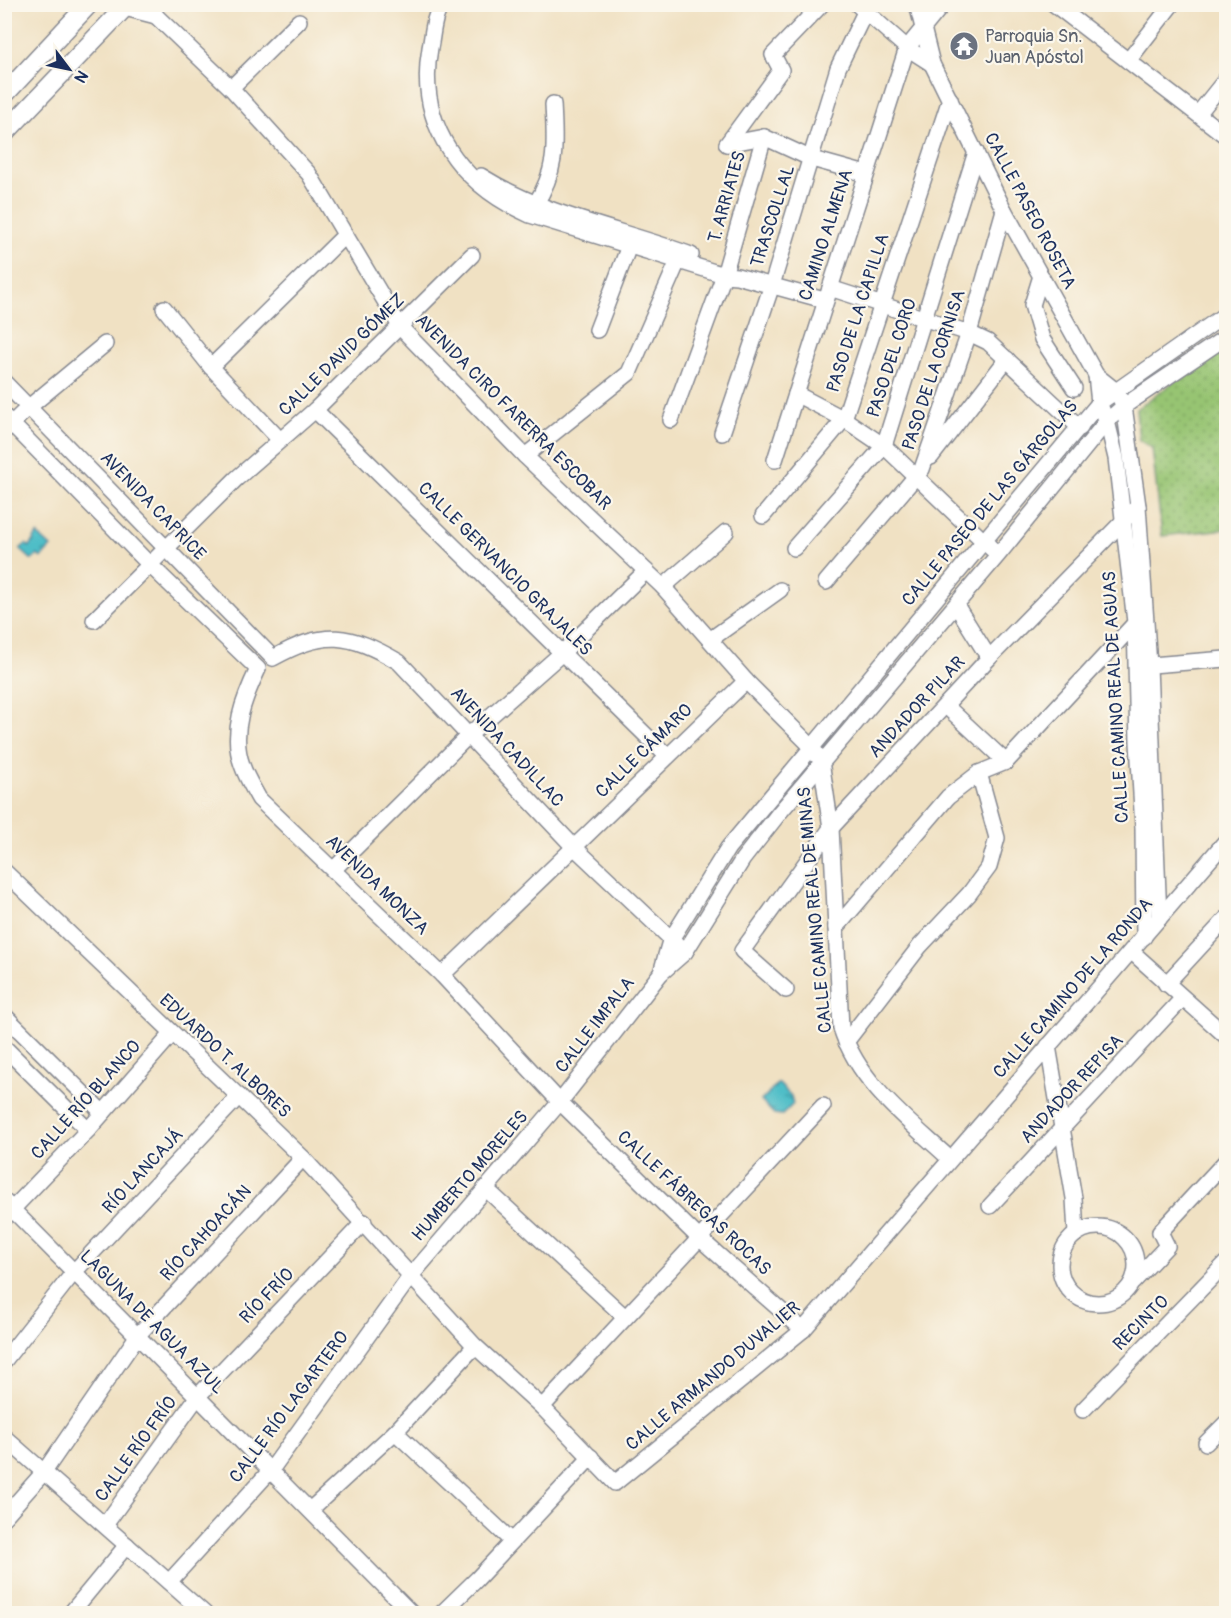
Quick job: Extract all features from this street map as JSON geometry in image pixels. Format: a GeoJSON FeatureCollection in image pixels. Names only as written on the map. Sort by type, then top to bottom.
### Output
{"type":"FeatureCollection","features":[{"type":"Feature","properties":{"kind":"main road"},"geometry":{"type":"LineString","coordinates":[[71,23],[76,4]]}},
{"type":"Feature","properties":{"kind":"main road"},"geometry":{"type":"LineString","coordinates":[[4,96],[89,4]]}},
{"type":"Feature","properties":{"kind":"main road"},"geometry":{"type":"LineString","coordinates":[[4,135],[125,6]]}},
{"type":"Feature","properties":{"kind":"street"},"geometry":{"type":"LineString","coordinates":[[822,4],[773,55],[781,70],[728,144],[765,137],[812,159],[866,174]]}},
{"type":"Feature","properties":{"kind":"street","name":"CALLE PASEO ROSETA"},"geometry":{"type":"LineString","coordinates":[[917,4],[932,64],[1004,210],[1096,375],[1116,392],[1124,406]]}},
{"type":"Feature","properties":{"kind":"street","name":"CAMINO ALMENA"},"geometry":{"type":"LineString","coordinates":[[775,460],[906,48],[943,4]]}},
{"type":"Feature","properties":{"kind":"street"},"geometry":{"type":"LineString","coordinates":[[1128,61],[1172,4]]}},
{"type":"Feature","properties":{"kind":"street","name":"AVENIDA CIRO FARERRA ESCOBAR"},"geometry":{"type":"LineString","coordinates":[[125,6],[154,10],[231,88],[309,174],[401,328],[525,456],[663,587],[746,681],[812,747],[821,761]]}},
{"type":"Feature","properties":{"kind":"street"},"geometry":{"type":"LineString","coordinates":[[1060,6],[1227,136]]}},
{"type":"Feature","properties":{"kind":"street"},"geometry":{"type":"LineString","coordinates":[[440,8],[435,87],[445,124],[465,161],[481,176],[509,194],[535,205],[729,273]]}},
{"type":"Feature","properties":{"kind":"street"},"geometry":{"type":"LineString","coordinates":[[440,8],[429,53],[427,92],[438,129],[458,161],[477,184],[504,203],[678,261],[772,285],[881,305],[969,333],[988,342],[1080,428]]}},
{"type":"Feature","properties":{"kind":"street"},"geometry":{"type":"LineString","coordinates":[[861,8],[906,48],[932,64]]}},
{"type":"Feature","properties":{"kind":"street","name":"TRASCOLLAL"},"geometry":{"type":"LineString","coordinates":[[722,433],[772,285],[838,68],[861,8]]}},
{"type":"Feature","properties":{"kind":"street"},"geometry":{"type":"LineString","coordinates":[[231,88],[299,21]]}},
{"type":"Feature","properties":{"kind":"street"},"geometry":{"type":"LineString","coordinates":[[1198,114],[1227,79]]}},
{"type":"Feature","properties":{"kind":"street","name":"PASO DE LA CAPILLA"},"geometry":{"type":"LineString","coordinates":[[763,516],[844,418],[950,99]]}},
{"type":"Feature","properties":{"kind":"street"},"geometry":{"type":"LineString","coordinates":[[535,205],[544,190],[556,155],[553,104]]}},
{"type":"Feature","properties":{"kind":"street","name":"T. ARRIATES"},"geometry":{"type":"LineString","coordinates":[[671,420],[729,273],[765,137]]}},
{"type":"Feature","properties":{"kind":"street","name":"PASO DEL CORO"},"geometry":{"type":"LineString","coordinates":[[794,548],[884,446],[976,152]]}},
{"type":"Feature","properties":{"kind":"street","name":"PASO DE LA CORNISA"},"geometry":{"type":"LineString","coordinates":[[826,582],[920,472],[969,333],[1004,210]]}},
{"type":"Feature","properties":{"kind":"street"},"geometry":{"type":"LineString","coordinates":[[211,367],[345,234]]}},
{"type":"Feature","properties":{"kind":"street"},"geometry":{"type":"LineString","coordinates":[[597,330],[629,246]]}},
{"type":"Feature","properties":{"kind":"street","name":"CALLE DAVID GÓMEZ"},"geometry":{"type":"LineString","coordinates":[[94,620],[236,479],[315,410],[401,328],[472,255]]}},
{"type":"Feature","properties":{"kind":"street"},"geometry":{"type":"LineString","coordinates":[[525,456],[629,373],[678,261]]}},
{"type":"Feature","properties":{"kind":"street"},"geometry":{"type":"LineString","coordinates":[[1041,276],[1032,305],[1042,339],[1074,387]]}},
{"type":"Feature","properties":{"kind":"street"},"geometry":{"type":"LineString","coordinates":[[164,308],[211,367],[280,440]]}},
{"type":"Feature","properties":{"kind":"street","name":"CALLE PASEO DE LAS GÁRGOLAS"},"geometry":{"type":"LineString","coordinates":[[670,941],[728,848],[1099,403],[1227,314]]}},
{"type":"Feature","properties":{"kind":"street","name":"CALLE PASEO DE LAS GÁRGOLAS"},"geometry":{"type":"LineString","coordinates":[[821,761],[956,605],[1107,421],[1124,406],[1227,337]]}},
{"type":"Feature","properties":{"kind":"street"},"geometry":{"type":"LineString","coordinates":[[105,344],[7,423],[222,633],[237,620]]}},
{"type":"Feature","properties":{"kind":"street"},"geometry":{"type":"LineString","coordinates":[[920,472],[1007,359]]}},
{"type":"Feature","properties":{"kind":"street","name":"CALLE PASEO ROSETA"},"geometry":{"type":"LineString","coordinates":[[1096,375],[1099,403],[1107,421]]}},
{"type":"Feature","properties":{"kind":"street","name":"AVENIDA CAPRICE"},"geometry":{"type":"LineString","coordinates":[[4,382],[273,658]]}},
{"type":"Feature","properties":{"kind":"street"},"geometry":{"type":"LineString","coordinates":[[796,394],[844,418],[920,472],[998,555]]}},
{"type":"Feature","properties":{"kind":"street","name":"CALLE CAMINO REAL DE AGUAS"},"geometry":{"type":"LineString","coordinates":[[1124,406],[1138,506],[1142,666],[1159,919]]}},
{"type":"Feature","properties":{"kind":"street","name":"CALLE GERVANCIO GRAJALES"},"geometry":{"type":"LineString","coordinates":[[315,410],[667,756]]}},
{"type":"Feature","properties":{"kind":"street","name":"CALLE CAMINO REAL DE AGUAS"},"geometry":{"type":"LineString","coordinates":[[1107,421],[1116,458],[1123,518],[1140,619]]}},
{"type":"Feature","properties":{"kind":"street","name":"ANDADOR PILAR"},"geometry":{"type":"LineString","coordinates":[[786,990],[742,951],[831,828],[989,658],[1123,518],[1138,506]]}},
{"type":"Feature","properties":{"kind":"street"},"geometry":{"type":"LineString","coordinates":[[663,587],[726,532]]}},
{"type":"Feature","properties":{"kind":"street"},"geometry":{"type":"LineString","coordinates":[[334,869],[469,735],[562,653],[646,571]]}},
{"type":"Feature","properties":{"kind":"street"},"geometry":{"type":"LineString","coordinates":[[711,639],[780,590]]}},
{"type":"Feature","properties":{"kind":"street"},"geometry":{"type":"LineString","coordinates":[[956,605],[989,658]]}},
{"type":"Feature","properties":{"kind":"street"},"geometry":{"type":"LineString","coordinates":[[836,928],[948,797],[979,773],[1006,762],[1140,619]]}},
{"type":"Feature","properties":{"kind":"street","name":"AVENIDA MONZA"},"geometry":{"type":"LineString","coordinates":[[222,633],[258,669],[247,692],[237,731],[241,764],[259,799],[442,975],[560,1102]]}},
{"type":"Feature","properties":{"kind":"street","name":"AVENIDA CADILLAC"},"geometry":{"type":"LineString","coordinates":[[273,658],[321,636],[368,644],[399,662],[573,846],[670,941],[685,952]]}},
{"type":"Feature","properties":{"kind":"street"},"geometry":{"type":"LineString","coordinates":[[1142,666],[1227,659]]}},
{"type":"Feature","properties":{"kind":"street","name":"CALLE CAMINO REAL DE AGUAS"},"geometry":{"type":"LineString","coordinates":[[1142,666],[1144,937]]}},
{"type":"Feature","properties":{"kind":"street","name":"CALLE CÁMARO"},"geometry":{"type":"LineString","coordinates":[[442,975],[746,681]]}},
{"type":"Feature","properties":{"kind":"street"},"geometry":{"type":"LineString","coordinates":[[946,706],[1006,762]]}},
{"type":"Feature","properties":{"kind":"street","name":"CALLE CAMINO REAL DE MINAS"},"geometry":{"type":"LineString","coordinates":[[821,761],[831,828],[842,1028],[846,1042],[880,1095],[950,1160]]}},
{"type":"Feature","properties":{"kind":"street","name":"CALLE IMPALA"},"geometry":{"type":"LineString","coordinates":[[560,1102],[661,973],[685,952],[743,859],[821,761]]}},
{"type":"Feature","properties":{"kind":"street"},"geometry":{"type":"LineString","coordinates":[[846,1042],[920,946],[969,894],[989,867],[997,838],[979,773]]}},
{"type":"Feature","properties":{"kind":"street","name":"CALLE CAMINO DE LA RONDA"},"geometry":{"type":"LineString","coordinates":[[950,1160],[1227,841]]}},
{"type":"Feature","properties":{"kind":"street","name":"EDUARDO T. ALBORES"},"geometry":{"type":"LineString","coordinates":[[4,871],[303,1158],[398,1259],[410,1277],[475,1346],[542,1407],[615,1483]]}},
{"type":"Feature","properties":{"kind":"street"},"geometry":{"type":"LineString","coordinates":[[1167,984],[1227,919]]}},
{"type":"Feature","properties":{"kind":"street","name":"CALLE IMPALA"},"geometry":{"type":"LineString","coordinates":[[661,973],[670,941]]}},
{"type":"Feature","properties":{"kind":"street"},"geometry":{"type":"LineString","coordinates":[[1131,951],[1182,999],[1227,1036]]}},
{"type":"Feature","properties":{"kind":"street","name":"ANDADOR REPISA"},"geometry":{"type":"LineString","coordinates":[[990,1206],[1182,999]]}},
{"type":"Feature","properties":{"kind":"street"},"geometry":{"type":"LineString","coordinates":[[4,1015],[103,1113]]}},
{"type":"Feature","properties":{"kind":"street","name":"CALLE RÍO BLANCO"},"geometry":{"type":"LineString","coordinates":[[7,1209],[88,1130],[172,1034]]}},
{"type":"Feature","properties":{"kind":"street"},"geometry":{"type":"LineString","coordinates":[[1048,1046],[1074,1198],[1076,1234]]}},
{"type":"Feature","properties":{"kind":"street"},"geometry":{"type":"LineString","coordinates":[[4,1047],[88,1130]]}},
{"type":"Feature","properties":{"kind":"street","name":"RÍO LANCAJÁ"},"geometry":{"type":"LineString","coordinates":[[4,1361],[75,1272],[239,1096]]}},
{"type":"Feature","properties":{"kind":"street","name":"HUMBERTO MORELES"},"geometry":{"type":"LineString","coordinates":[[410,1277],[560,1102]]}},
{"type":"Feature","properties":{"kind":"street","name":"CALLE FÁBREGAS ROCAS"},"geometry":{"type":"LineString","coordinates":[[560,1102],[698,1237],[802,1330]]}},
{"type":"Feature","properties":{"kind":"street"},"geometry":{"type":"LineString","coordinates":[[542,1407],[698,1237],[823,1106]]}},
{"type":"Feature","properties":{"kind":"street","name":"RÍO CAHOACÁN"},"geometry":{"type":"LineString","coordinates":[[4,1516],[44,1472],[138,1335],[303,1158]]}},
{"type":"Feature","properties":{"kind":"street","name":"CALLE ARMANDO DUVALIER"},"geometry":{"type":"LineString","coordinates":[[615,1483],[802,1330],[950,1160]]}},
{"type":"Feature","properties":{"kind":"street"},"geometry":{"type":"LineString","coordinates":[[1130,1285],[1135,1273],[1135,1253],[1120,1233],[1105,1227],[1092,1227],[1076,1234],[1063,1251],[1060,1264],[1062,1277],[1075,1294],[1086,1301],[1113,1300],[1130,1285],[1167,1246],[1160,1232],[1227,1161]]}},
{"type":"Feature","properties":{"kind":"street"},"geometry":{"type":"LineString","coordinates":[[484,1188],[625,1317]]}},
{"type":"Feature","properties":{"kind":"street","name":"LAGUNA DE AGUA AZUL"},"geometry":{"type":"LineString","coordinates":[[7,1209],[75,1272],[412,1614]]}},
{"type":"Feature","properties":{"kind":"street","name":"RÍO FRÍO"},"geometry":{"type":"LineString","coordinates":[[198,1396],[364,1222]]}},
{"type":"Feature","properties":{"kind":"street","name":"RECINTO"},"geometry":{"type":"LineString","coordinates":[[1083,1410],[1227,1263]]}},
{"type":"Feature","properties":{"kind":"street","name":"CALLE RÍO LAGARTERO"},"geometry":{"type":"LineString","coordinates":[[169,1582],[271,1470],[410,1277]]}},
{"type":"Feature","properties":{"kind":"street"},"geometry":{"type":"LineString","coordinates":[[310,1510],[395,1432],[475,1346]]}},
{"type":"Feature","properties":{"kind":"street","name":"CALLE RÍO FRÍO"},"geometry":{"type":"LineString","coordinates":[[105,1525],[198,1396]]}},
{"type":"Feature","properties":{"kind":"street"},"geometry":{"type":"LineString","coordinates":[[1206,1443],[1227,1423]]}},
{"type":"Feature","properties":{"kind":"street"},"geometry":{"type":"LineString","coordinates":[[395,1432],[512,1541]]}},
{"type":"Feature","properties":{"kind":"street"},"geometry":{"type":"LineString","coordinates":[[4,1437],[204,1614]]}},
{"type":"Feature","properties":{"kind":"street"},"geometry":{"type":"LineString","coordinates":[[441,1614],[591,1457]]}},
{"type":"Feature","properties":{"kind":"street"},"geometry":{"type":"LineString","coordinates":[[70,1614],[127,1545]]}},
{"type":"Feature","properties":{"kind":"green space"},"geometry":{"type":"Polygon","coordinates":[[[1226,345],[1226,529],[1162,536],[1152,448],[1139,440],[1136,409],[1226,345]]]}},
{"type":"Feature","properties":{"kind":"water"},"geometry":{"type":"Polygon","coordinates":[[[37,534],[51,547],[41,558],[38,555],[32,560],[20,549],[26,544],[29,547],[37,534]]]}},
{"type":"Feature","properties":{"kind":"water"},"geometry":{"type":"Polygon","coordinates":[[[778,1083],[791,1096],[793,1104],[782,1115],[774,1114],[761,1101],[778,1083]]]}},
{"type":"Feature","properties":{"kind":"place","name":"Parroquia Sn. Juan Apóstol"},"geometry":{"type":"Point","coordinates":[964,46]}}]}
